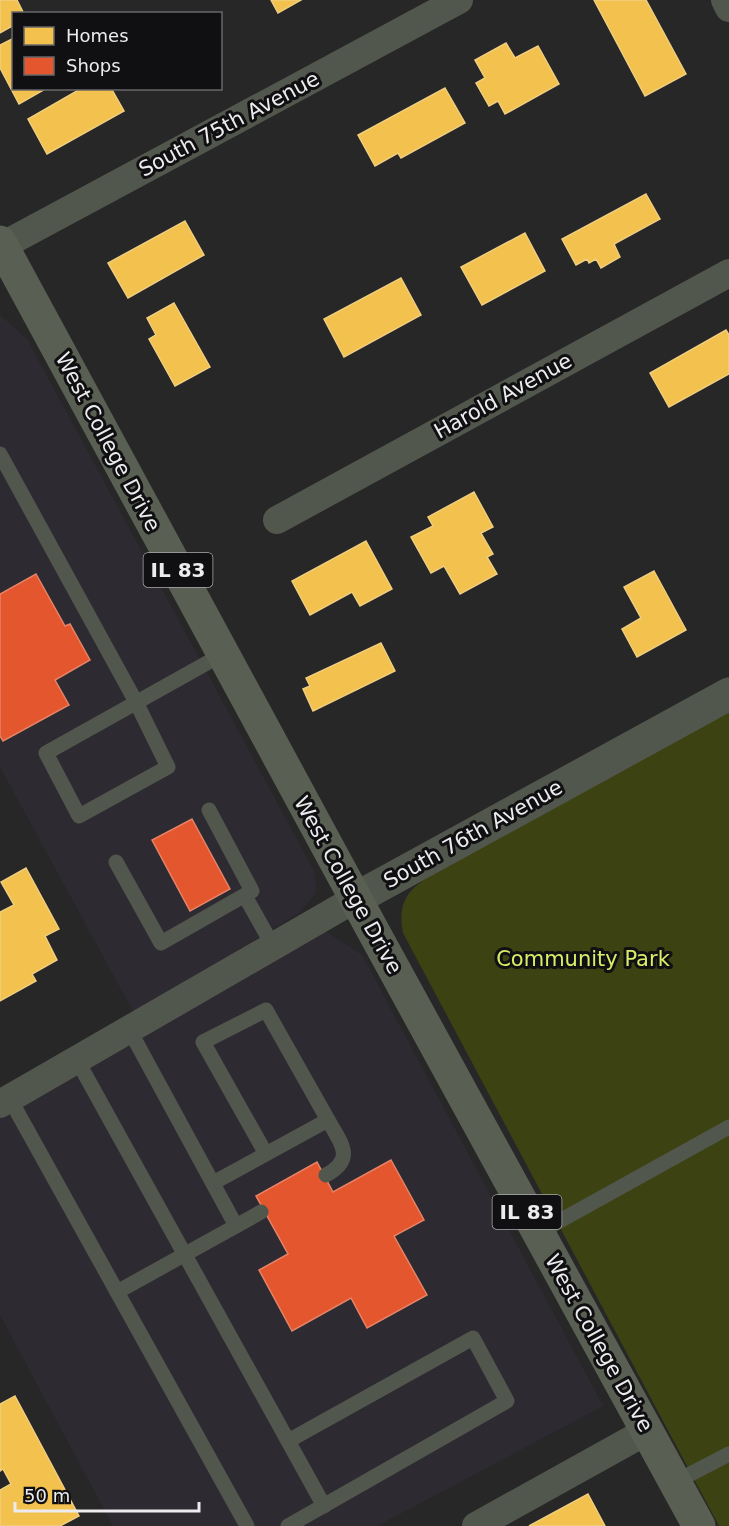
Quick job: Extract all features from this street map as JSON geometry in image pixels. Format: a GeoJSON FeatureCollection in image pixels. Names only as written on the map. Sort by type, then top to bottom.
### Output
{"type":"FeatureCollection","features":[{"type":"Feature","properties":{"kind":"main road","name":"West College Drive"},"geometry":{"type":"LineString","coordinates":[[1,245],[355,899],[699,1526]]}},
{"type":"Feature","properties":{"kind":"street","name":"South 75th Avenue"},"geometry":{"type":"LineString","coordinates":[[1,245],[459,0]]}},
{"type":"Feature","properties":{"kind":"street"},"geometry":{"type":"LineString","coordinates":[[724,0],[729,8]]}},
{"type":"Feature","properties":{"kind":"street","name":"Harold Avenue"},"geometry":{"type":"LineString","coordinates":[[277,520],[729,273]]}},
{"type":"Feature","properties":{"kind":"street","name":"South 76th Avenue"},"geometry":{"type":"LineString","coordinates":[[5,1101],[355,899],[729,694]]}},
{"type":"Feature","properties":{"kind":"street"},"geometry":{"type":"LineString","coordinates":[[476,1526],[647,1431]]}},
{"type":"Feature","properties":{"kind":"lane"},"geometry":{"type":"LineString","coordinates":[[0,454],[136,702],[168,767],[79,816],[46,753],[136,702],[223,654]]}},
{"type":"Feature","properties":{"kind":"lane"},"geometry":{"type":"LineString","coordinates":[[116,862],[161,943],[245,896],[252,891],[208,810]]}},
{"type":"Feature","properties":{"kind":"lane"},"geometry":{"type":"LineString","coordinates":[[245,896],[273,946]]}},
{"type":"Feature","properties":{"kind":"lane"},"geometry":{"type":"LineString","coordinates":[[266,1154],[203,1042],[266,1010],[339,1140],[344,1153],[342,1163],[326,1175]]}},
{"type":"Feature","properties":{"kind":"lane"},"geometry":{"type":"LineString","coordinates":[[129,1029],[236,1226]]}},
{"type":"Feature","properties":{"kind":"lane"},"geometry":{"type":"LineString","coordinates":[[77,1060],[324,1506]]}},
{"type":"Feature","properties":{"kind":"lane"},"geometry":{"type":"LineString","coordinates":[[5,1101],[117,1292],[247,1526]]}},
{"type":"Feature","properties":{"kind":"lane"},"geometry":{"type":"LineString","coordinates":[[213,1183],[328,1120]]}},
{"type":"Feature","properties":{"kind":"lane"},"geometry":{"type":"LineString","coordinates":[[538,1233],[729,1127]]}},
{"type":"Feature","properties":{"kind":"lane"},"geometry":{"type":"LineString","coordinates":[[117,1292],[261,1212]]}},
{"type":"Feature","properties":{"kind":"lane"},"geometry":{"type":"LineString","coordinates":[[288,1441],[473,1338],[507,1401],[288,1526]]}},
{"type":"Feature","properties":{"kind":"lane"},"geometry":{"type":"LineString","coordinates":[[675,1482],[729,1454]]}},
{"type":"Feature","properties":{"kind":"shaded area"},"geometry":{"type":"Polygon","coordinates":[[[0,315],[27,339],[315,873],[316,893],[299,913],[135,1013],[325,931],[362,955],[603,1406],[377,1526],[113,1526],[0,1315],[0,1088],[134,1013],[0,767],[0,315]]]}},
{"type":"Feature","properties":{"kind":"green space","name":"Community Park"},"geometry":{"type":"Polygon","coordinates":[[[729,712],[729,1526],[719,1526],[403,933],[401,919],[406,898],[418,884],[427,878],[729,712]]]}},
{"type":"Feature","properties":{"kind":"building: Homes"},"geometry":{"type":"Polygon","coordinates":[[[0,0],[17,0],[23,12],[12,12],[12,26],[0,33],[0,0]]]}},
{"type":"Feature","properties":{"kind":"building: Homes"},"geometry":{"type":"Polygon","coordinates":[[[271,0],[301,0],[278,13],[271,0]]]}},
{"type":"Feature","properties":{"kind":"building: Homes"},"geometry":{"type":"Polygon","coordinates":[[[594,0],[646,0],[686,74],[645,96],[594,0]]]}},
{"type":"Feature","properties":{"kind":"building: Homes"},"geometry":{"type":"Polygon","coordinates":[[[12,39],[12,90],[44,90],[19,104],[0,68],[0,45],[12,39]]]}},
{"type":"Feature","properties":{"kind":"building: Homes"},"geometry":{"type":"Polygon","coordinates":[[[506,43],[515,58],[538,46],[559,84],[505,114],[498,101],[489,106],[476,83],[485,78],[475,60],[506,43]]]}},
{"type":"Feature","properties":{"kind":"building: Homes"},"geometry":{"type":"Polygon","coordinates":[[[445,88],[465,123],[401,158],[398,153],[375,166],[358,135],[445,88]]]}},
{"type":"Feature","properties":{"kind":"building: Homes"},"geometry":{"type":"Polygon","coordinates":[[[79,90],[112,90],[124,111],[47,154],[28,119],[79,90]]]}},
{"type":"Feature","properties":{"kind":"building: Homes"},"geometry":{"type":"Polygon","coordinates":[[[646,194],[660,219],[614,244],[620,257],[601,268],[596,259],[589,263],[587,259],[576,265],[562,239],[646,194]]]}},
{"type":"Feature","properties":{"kind":"building: Homes"},"geometry":{"type":"Polygon","coordinates":[[[185,221],[204,255],[128,298],[108,263],[185,221]]]}},
{"type":"Feature","properties":{"kind":"building: Homes"},"geometry":{"type":"Polygon","coordinates":[[[525,233],[545,271],[482,305],[461,267],[525,233]]]}},
{"type":"Feature","properties":{"kind":"building: Homes"},"geometry":{"type":"Polygon","coordinates":[[[401,278],[421,315],[344,357],[324,319],[401,278]]]}},
{"type":"Feature","properties":{"kind":"building: Homes"},"geometry":{"type":"Polygon","coordinates":[[[174,303],[210,367],[175,386],[149,339],[156,335],[147,318],[174,303]]]}},
{"type":"Feature","properties":{"kind":"building: Homes"},"geometry":{"type":"Polygon","coordinates":[[[726,330],[729,335],[729,374],[669,407],[650,373],[726,330]]]}},
{"type":"Feature","properties":{"kind":"building: Homes"},"geometry":{"type":"Polygon","coordinates":[[[474,492],[493,527],[481,533],[493,554],[487,557],[497,574],[460,594],[444,566],[431,573],[411,537],[433,526],[428,517],[474,492]]]}},
{"type":"Feature","properties":{"kind":"building: Homes"},"geometry":{"type":"Polygon","coordinates":[[[366,541],[392,589],[360,606],[352,592],[310,615],[292,581],[366,541]]]}},
{"type":"Feature","properties":{"kind":"building: Homes"},"geometry":{"type":"Polygon","coordinates":[[[654,571],[686,630],[637,657],[622,629],[641,618],[624,587],[654,571]]]}},
{"type":"Feature","properties":{"kind":"building: Homes"},"geometry":{"type":"Polygon","coordinates":[[[381,643],[395,671],[313,711],[303,689],[310,686],[306,678],[381,643]]]}},
{"type":"Feature","properties":{"kind":"building: Homes"},"geometry":{"type":"Polygon","coordinates":[[[26,868],[59,929],[45,936],[57,960],[32,974],[36,981],[0,1001],[0,912],[14,905],[1,882],[26,868]]]}},
{"type":"Feature","properties":{"kind":"building: Homes"},"geometry":{"type":"Polygon","coordinates":[[[15,1396],[79,1516],[60,1526],[0,1526],[0,1490],[11,1484],[3,1469],[0,1471],[0,1404],[15,1396]]]}},
{"type":"Feature","properties":{"kind":"building: Homes"},"geometry":{"type":"Polygon","coordinates":[[[588,1494],[605,1526],[529,1526],[588,1494]]]}},
{"type":"Feature","properties":{"kind":"building: Shops"},"geometry":{"type":"Polygon","coordinates":[[[36,574],[65,626],[70,624],[90,660],[55,680],[69,705],[3,741],[0,736],[0,594],[36,574]]]}},
{"type":"Feature","properties":{"kind":"building: Shops"},"geometry":{"type":"Polygon","coordinates":[[[192,819],[230,889],[190,911],[152,840],[192,819]]]}},
{"type":"Feature","properties":{"kind":"building: Shops"},"geometry":{"type":"Polygon","coordinates":[[[391,1160],[424,1220],[394,1236],[427,1295],[367,1328],[351,1298],[292,1331],[259,1270],[288,1254],[256,1196],[317,1162],[333,1192],[391,1160]]]}}]}
